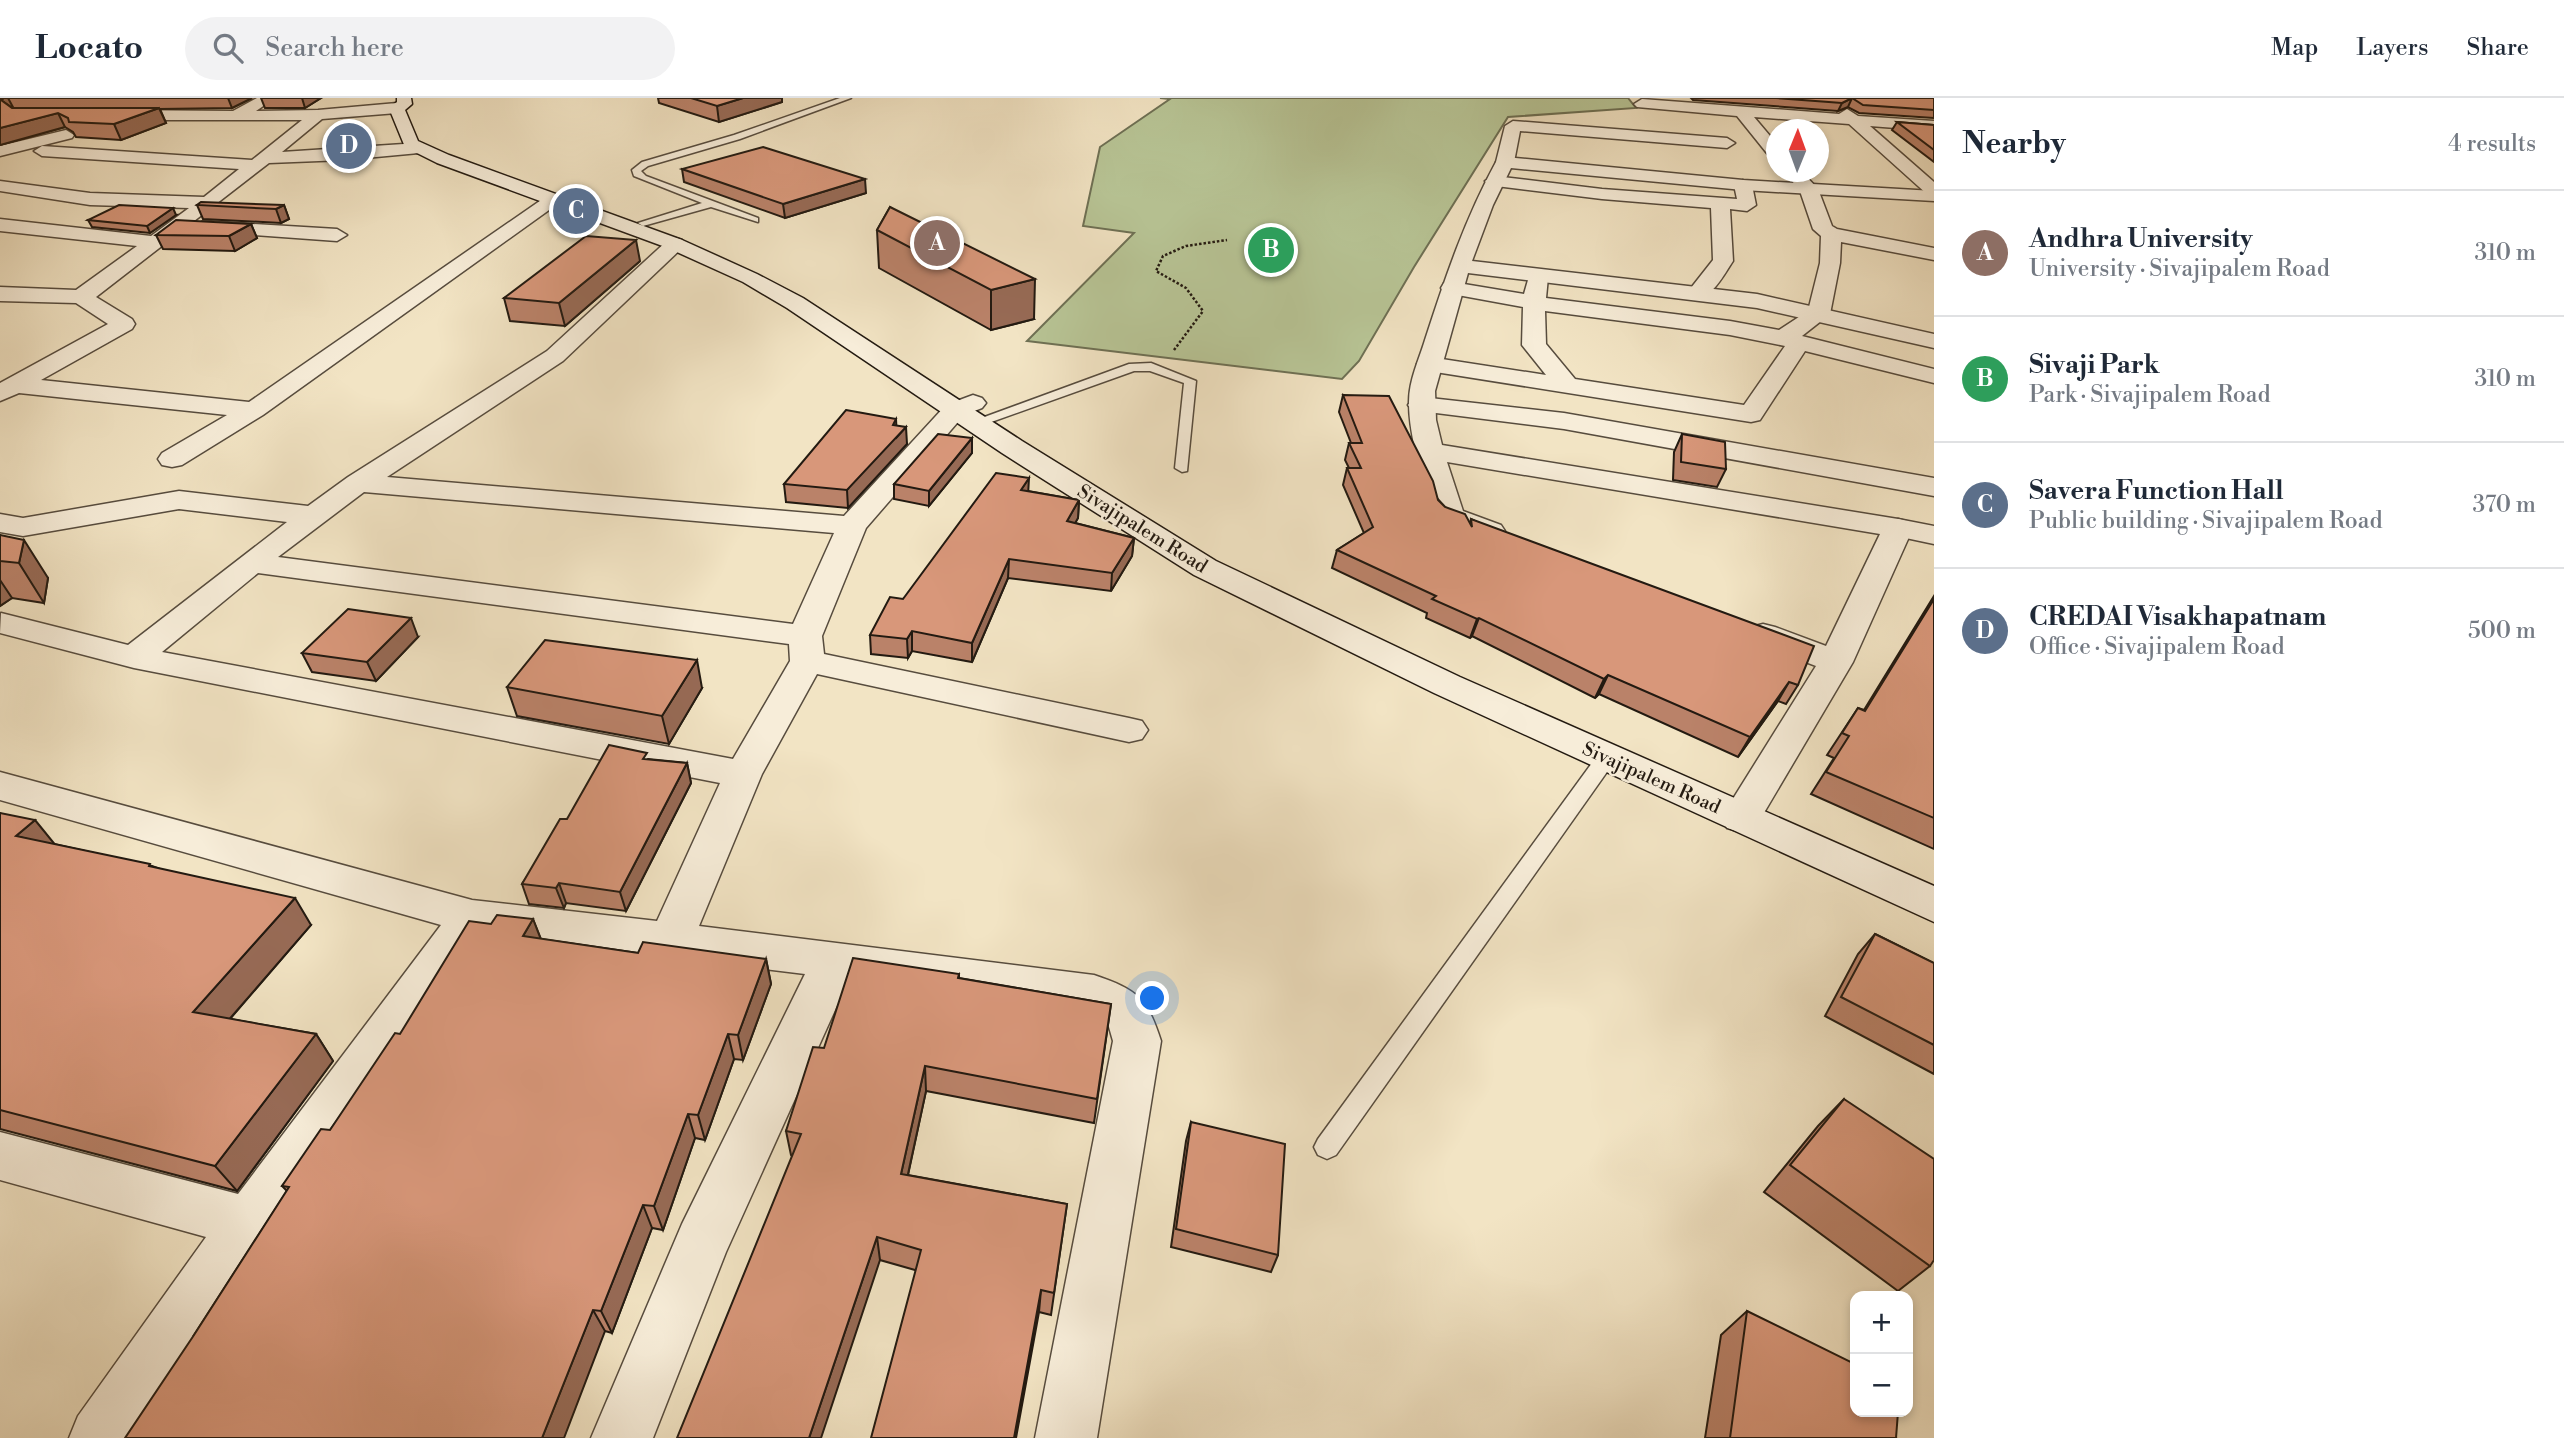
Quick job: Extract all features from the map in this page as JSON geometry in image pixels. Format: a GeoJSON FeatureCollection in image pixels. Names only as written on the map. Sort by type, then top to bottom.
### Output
{"type":"FeatureCollection","features":[{"type":"Feature","properties":{"kind":"street"},"geometry":{"type":"LineString","coordinates":[[236,116],[268,98]]}},
{"type":"Feature","properties":{"kind":"street"},"geometry":{"type":"LineString","coordinates":[[1832,98],[1934,194]]}},
{"type":"Feature","properties":{"kind":"street"},"geometry":{"type":"LineString","coordinates":[[1658,165],[1638,101],[1934,126]]}},
{"type":"Feature","properties":{"kind":"street"},"geometry":{"type":"LineString","coordinates":[[95,120],[117,116],[318,115],[402,103],[411,144],[419,148]]}},
{"type":"Feature","properties":{"kind":"street","name":"Sivajipalem Road"},"geometry":{"type":"LineString","coordinates":[[402,103],[414,107],[429,141],[456,156],[690,240],[764,272],[1205,568],[1447,685],[1607,757],[1934,880]]}},
{"type":"Feature","properties":{"kind":"street"},"geometry":{"type":"LineString","coordinates":[[1741,111],[1766,141]]}},
{"type":"Feature","properties":{"kind":"street"},"geometry":{"type":"LineString","coordinates":[[81,296],[208,204],[318,115]]}},
{"type":"Feature","properties":{"kind":"street"},"geometry":{"type":"LineString","coordinates":[[1514,540],[1450,516],[1430,451],[1421,405],[1455,277],[1499,172],[1513,126],[1727,143]]}},
{"type":"Feature","properties":{"kind":"street"},"geometry":{"type":"LineString","coordinates":[[0,150],[77,132]]}},
{"type":"Feature","properties":{"kind":"street"},"geometry":{"type":"LineString","coordinates":[[42,151],[162,161],[260,161],[419,148]]}},
{"type":"Feature","properties":{"kind":"street","name":"Sivajipalem Road"},"geometry":{"type":"LineString","coordinates":[[419,148],[675,244],[750,278],[974,413],[1195,539],[1460,667],[1934,905]]}},
{"type":"Feature","properties":{"kind":"street"},"geometry":{"type":"LineString","coordinates":[[1895,157],[1921,159]]}},
{"type":"Feature","properties":{"kind":"street"},"geometry":{"type":"LineString","coordinates":[[1499,172],[1658,165],[1743,185],[1786,182]]}},
{"type":"Feature","properties":{"kind":"street"},"geometry":{"type":"LineString","coordinates":[[1499,172],[1602,194],[1747,205],[1743,185]]}},
{"type":"Feature","properties":{"kind":"street"},"geometry":{"type":"LineString","coordinates":[[1801,182],[1823,229],[1831,234],[1934,254]]}},
{"type":"Feature","properties":{"kind":"street"},"geometry":{"type":"LineString","coordinates":[[1811,182],[1934,194]]}},
{"type":"Feature","properties":{"kind":"street"},"geometry":{"type":"LineString","coordinates":[[3,187],[90,199],[208,204]]}},
{"type":"Feature","properties":{"kind":"street"},"geometry":{"type":"LineString","coordinates":[[172,459],[254,410],[554,200]]}},
{"type":"Feature","properties":{"kind":"street"},"geometry":{"type":"LineString","coordinates":[[1698,293],[1723,261],[1720,203]]}},
{"type":"Feature","properties":{"kind":"street"},"geometry":{"type":"LineString","coordinates":[[0,225],[156,242]]}},
{"type":"Feature","properties":{"kind":"street"},"geometry":{"type":"LineString","coordinates":[[178,226],[337,235]]}},
{"type":"Feature","properties":{"kind":"street"},"geometry":{"type":"LineString","coordinates":[[1430,364],[1751,414],[1791,340],[1819,314],[1830,263],[1831,234]]}},
{"type":"Feature","properties":{"kind":"street"},"geometry":{"type":"LineString","coordinates":[[134,657],[251,563],[358,483],[555,356],[675,244]]}},
{"type":"Feature","properties":{"kind":"street"},"geometry":{"type":"LineString","coordinates":[[1455,277],[1538,275],[1698,293],[1757,301],[1934,341]]}},
{"type":"Feature","properties":{"kind":"street"},"geometry":{"type":"LineString","coordinates":[[1538,275],[1534,303],[1534,345],[1567,385]]}},
{"type":"Feature","properties":{"kind":"street"},"geometry":{"type":"LineString","coordinates":[[1455,277],[1534,303],[1791,340],[1934,376]]}},
{"type":"Feature","properties":{"kind":"street"},"geometry":{"type":"LineString","coordinates":[[0,294],[81,296],[124,324],[8,389]]}},
{"type":"Feature","properties":{"kind":"street"},"geometry":{"type":"LineString","coordinates":[[8,389],[254,410]]}},
{"type":"Feature","properties":{"kind":"street"},"geometry":{"type":"LineString","coordinates":[[1421,405],[1564,421],[1934,487]]}},
{"type":"Feature","properties":{"kind":"street"},"geometry":{"type":"LineString","coordinates":[[671,939],[743,774],[806,648],[852,526],[974,413]]}},
{"type":"Feature","properties":{"kind":"street"},"geometry":{"type":"LineString","coordinates":[[1430,451],[1934,535]]}},
{"type":"Feature","properties":{"kind":"street"},"geometry":{"type":"LineString","coordinates":[[358,483],[852,526]]}},
{"type":"Feature","properties":{"kind":"street"},"geometry":{"type":"LineString","coordinates":[[0,523],[23,527],[179,500],[314,516]]}},
{"type":"Feature","properties":{"kind":"street"},"geometry":{"type":"LineString","coordinates":[[1746,809],[1836,662],[1898,528]]}},
{"type":"Feature","properties":{"kind":"street"},"geometry":{"type":"LineString","coordinates":[[251,563],[806,648],[1129,730]]}},
{"type":"Feature","properties":{"kind":"street"},"geometry":{"type":"LineString","coordinates":[[1,623],[134,657],[743,774]]}},
{"type":"Feature","properties":{"kind":"street"},"geometry":{"type":"LineString","coordinates":[[1746,628],[1836,662]]}},
{"type":"Feature","properties":{"kind":"street"},"geometry":{"type":"LineString","coordinates":[[0,786],[472,917],[835,959],[1094,994],[1129,1015],[1137,1041],[1066,1438]]}},
{"type":"Feature","properties":{"kind":"street"},"geometry":{"type":"LineString","coordinates":[[100,1438],[249,1223],[472,917]]}},
{"type":"Feature","properties":{"kind":"street"},"geometry":{"type":"LineString","coordinates":[[622,1438],[702,1243],[835,959]]}},
{"type":"Feature","properties":{"kind":"street"},"geometry":{"type":"LineString","coordinates":[[0,1156],[249,1223]]}},
{"type":"Feature","properties":{"kind":"lane"},"geometry":{"type":"LineString","coordinates":[[755,220],[643,178],[636,170],[645,164],[847,98]]}},
{"type":"Feature","properties":{"kind":"lane"},"geometry":{"type":"LineString","coordinates":[[643,223],[711,204]]}},
{"type":"Feature","properties":{"kind":"lane"},"geometry":{"type":"LineString","coordinates":[[974,413],[1133,367],[1159,370],[1190,382],[1182,468]]}},
{"type":"Feature","properties":{"kind":"lane"},"geometry":{"type":"LineString","coordinates":[[1327,1147],[1607,757]]}},
{"type":"Feature","properties":{"kind":"path"},"geometry":{"type":"LineString","coordinates":[[1159,370],[1203,311],[1186,288],[1156,271],[1163,256],[1186,246],[1227,240]]}},
{"type":"Feature","properties":{"kind":"green space"},"geometry":{"type":"Polygon","coordinates":[[[1160,98],[1628,98],[1636,108],[1508,117],[1359,361],[1342,379],[1027,341],[1134,233],[1083,226],[1100,147],[1170,99],[1160,98]]]}},
{"type":"Feature","properties":{"kind":"building"},"geometry":{"type":"Polygon","coordinates":[[[0,98],[4,98],[1,100],[12,108],[159,108],[114,124],[69,122],[68,118],[58,113],[0,128],[0,98]]]}},
{"type":"Feature","properties":{"kind":"building"},"geometry":{"type":"Polygon","coordinates":[[[691,98],[743,98],[717,106],[691,98]]]}},
{"type":"Feature","properties":{"kind":"building"},"geometry":{"type":"Polygon","coordinates":[[[1776,98],[1852,98],[1842,103],[1776,98]]]}},
{"type":"Feature","properties":{"kind":"building"},"geometry":{"type":"Polygon","coordinates":[[[1852,98],[1934,98],[1934,110],[1863,105],[1852,98]]]}},
{"type":"Feature","properties":{"kind":"building"},"geometry":{"type":"Polygon","coordinates":[[[1897,122],[1934,125],[1934,150],[1897,122]]]}},
{"type":"Feature","properties":{"kind":"building"},"geometry":{"type":"Polygon","coordinates":[[[763,147],[865,179],[783,204],[682,169],[763,147]]]}},
{"type":"Feature","properties":{"kind":"building"},"geometry":{"type":"Polygon","coordinates":[[[201,202],[284,205],[276,209],[197,205],[201,202]]]}},
{"type":"Feature","properties":{"kind":"building"},"geometry":{"type":"Polygon","coordinates":[[[119,205],[173,208],[147,226],[88,220],[119,205]]]}},
{"type":"Feature","properties":{"kind":"building"},"geometry":{"type":"Polygon","coordinates":[[[890,207],[1035,279],[991,290],[877,230],[890,207]]]}},
{"type":"Feature","properties":{"kind":"building"},"geometry":{"type":"Polygon","coordinates":[[[176,220],[251,224],[229,236],[156,235],[176,220]]]}},
{"type":"Feature","properties":{"kind":"building"},"geometry":{"type":"Polygon","coordinates":[[[586,236],[636,240],[559,303],[504,298],[586,236]]]}},
{"type":"Feature","properties":{"kind":"building"},"geometry":{"type":"Polygon","coordinates":[[[1343,395],[1389,396],[1433,481],[1438,500],[1445,507],[1465,514],[1472,527],[1471,519],[1814,646],[1798,685],[1789,682],[1750,737],[1608,675],[1604,679],[1479,618],[1432,599],[1436,596],[1337,550],[1373,527],[1347,468],[1361,468],[1349,443],[1362,443],[1343,395]]]}},
{"type":"Feature","properties":{"kind":"building"},"geometry":{"type":"Polygon","coordinates":[[[846,410],[896,419],[893,425],[906,427],[847,490],[784,484],[846,410]]]}},
{"type":"Feature","properties":{"kind":"building"},"geometry":{"type":"Polygon","coordinates":[[[938,434],[972,438],[929,491],[894,484],[938,434]]]}},
{"type":"Feature","properties":{"kind":"building"},"geometry":{"type":"Polygon","coordinates":[[[1682,434],[1725,442],[1726,469],[1681,462],[1682,434]]]}},
{"type":"Feature","properties":{"kind":"building"},"geometry":{"type":"Polygon","coordinates":[[[996,473],[1029,478],[1021,490],[1079,500],[1067,521],[1134,538],[1112,573],[1009,559],[972,643],[912,631],[907,639],[870,635],[890,597],[903,599],[996,473]]]}},
{"type":"Feature","properties":{"kind":"building"},"geometry":{"type":"Polygon","coordinates":[[[0,535],[24,540],[19,563],[0,561],[0,535]]]}},
{"type":"Feature","properties":{"kind":"building"},"geometry":{"type":"Polygon","coordinates":[[[1934,599],[1934,818],[1826,772],[1849,736],[1842,733],[1858,708],[1865,711],[1934,599]]]}},
{"type":"Feature","properties":{"kind":"building"},"geometry":{"type":"Polygon","coordinates":[[[348,609],[411,618],[367,662],[302,653],[348,609]]]}},
{"type":"Feature","properties":{"kind":"building"},"geometry":{"type":"Polygon","coordinates":[[[545,640],[697,660],[662,716],[507,687],[545,640]]]}},
{"type":"Feature","properties":{"kind":"building"},"geometry":{"type":"Polygon","coordinates":[[[609,745],[647,753],[643,759],[687,763],[620,892],[559,883],[556,888],[522,884],[560,819],[567,819],[609,745]]]}},
{"type":"Feature","properties":{"kind":"building"},"geometry":{"type":"Polygon","coordinates":[[[0,813],[35,820],[16,836],[295,898],[193,1012],[316,1034],[215,1166],[0,1110],[0,813]]]}},
{"type":"Feature","properties":{"kind":"building"},"geometry":{"type":"Polygon","coordinates":[[[497,915],[533,919],[523,936],[638,953],[643,942],[766,959],[738,1035],[728,1034],[698,1115],[688,1114],[654,1206],[643,1205],[601,1311],[593,1310],[542,1438],[125,1438],[289,1187],[282,1186],[321,1129],[330,1130],[395,1033],[400,1034],[469,921],[491,924],[497,915]]]}},
{"type":"Feature","properties":{"kind":"building"},"geometry":{"type":"Polygon","coordinates":[[[1875,934],[1934,963],[1934,1045],[1841,997],[1875,934]]]}},
{"type":"Feature","properties":{"kind":"building"},"geometry":{"type":"Polygon","coordinates":[[[853,958],[959,974],[958,978],[1111,1004],[1097,1099],[925,1066],[901,1174],[1067,1204],[1054,1293],[1041,1290],[1014,1438],[871,1438],[921,1250],[877,1237],[809,1438],[677,1438],[801,1134],[786,1131],[813,1047],[824,1048],[853,958]]]}},
{"type":"Feature","properties":{"kind":"building"},"geometry":{"type":"Polygon","coordinates":[[[1844,1099],[1934,1159],[1934,1260],[1930,1266],[1790,1165],[1844,1099]]]}},
{"type":"Feature","properties":{"kind":"building"},"geometry":{"type":"Polygon","coordinates":[[[1191,1122],[1285,1144],[1278,1255],[1176,1229],[1191,1122]]]}},
{"type":"Feature","properties":{"kind":"building"},"geometry":{"type":"Polygon","coordinates":[[[1747,1311],[1850,1362],[1850,1417],[1898,1417],[1896,1438],[1730,1438],[1747,1311]]]}},
{"type":"Feature","properties":{"kind":"place","name":"CREDAI Visakhapatnam"},"geometry":{"type":"Point","coordinates":[349,146]}},
{"type":"Feature","properties":{"kind":"place","name":"Savera Function Hall"},"geometry":{"type":"Point","coordinates":[576,211]}},
{"type":"Feature","properties":{"kind":"place","name":"Andhra University"},"geometry":{"type":"Point","coordinates":[937,243]}},
{"type":"Feature","properties":{"kind":"place","name":"Sivaji Park"},"geometry":{"type":"Point","coordinates":[1271,250]}}]}
